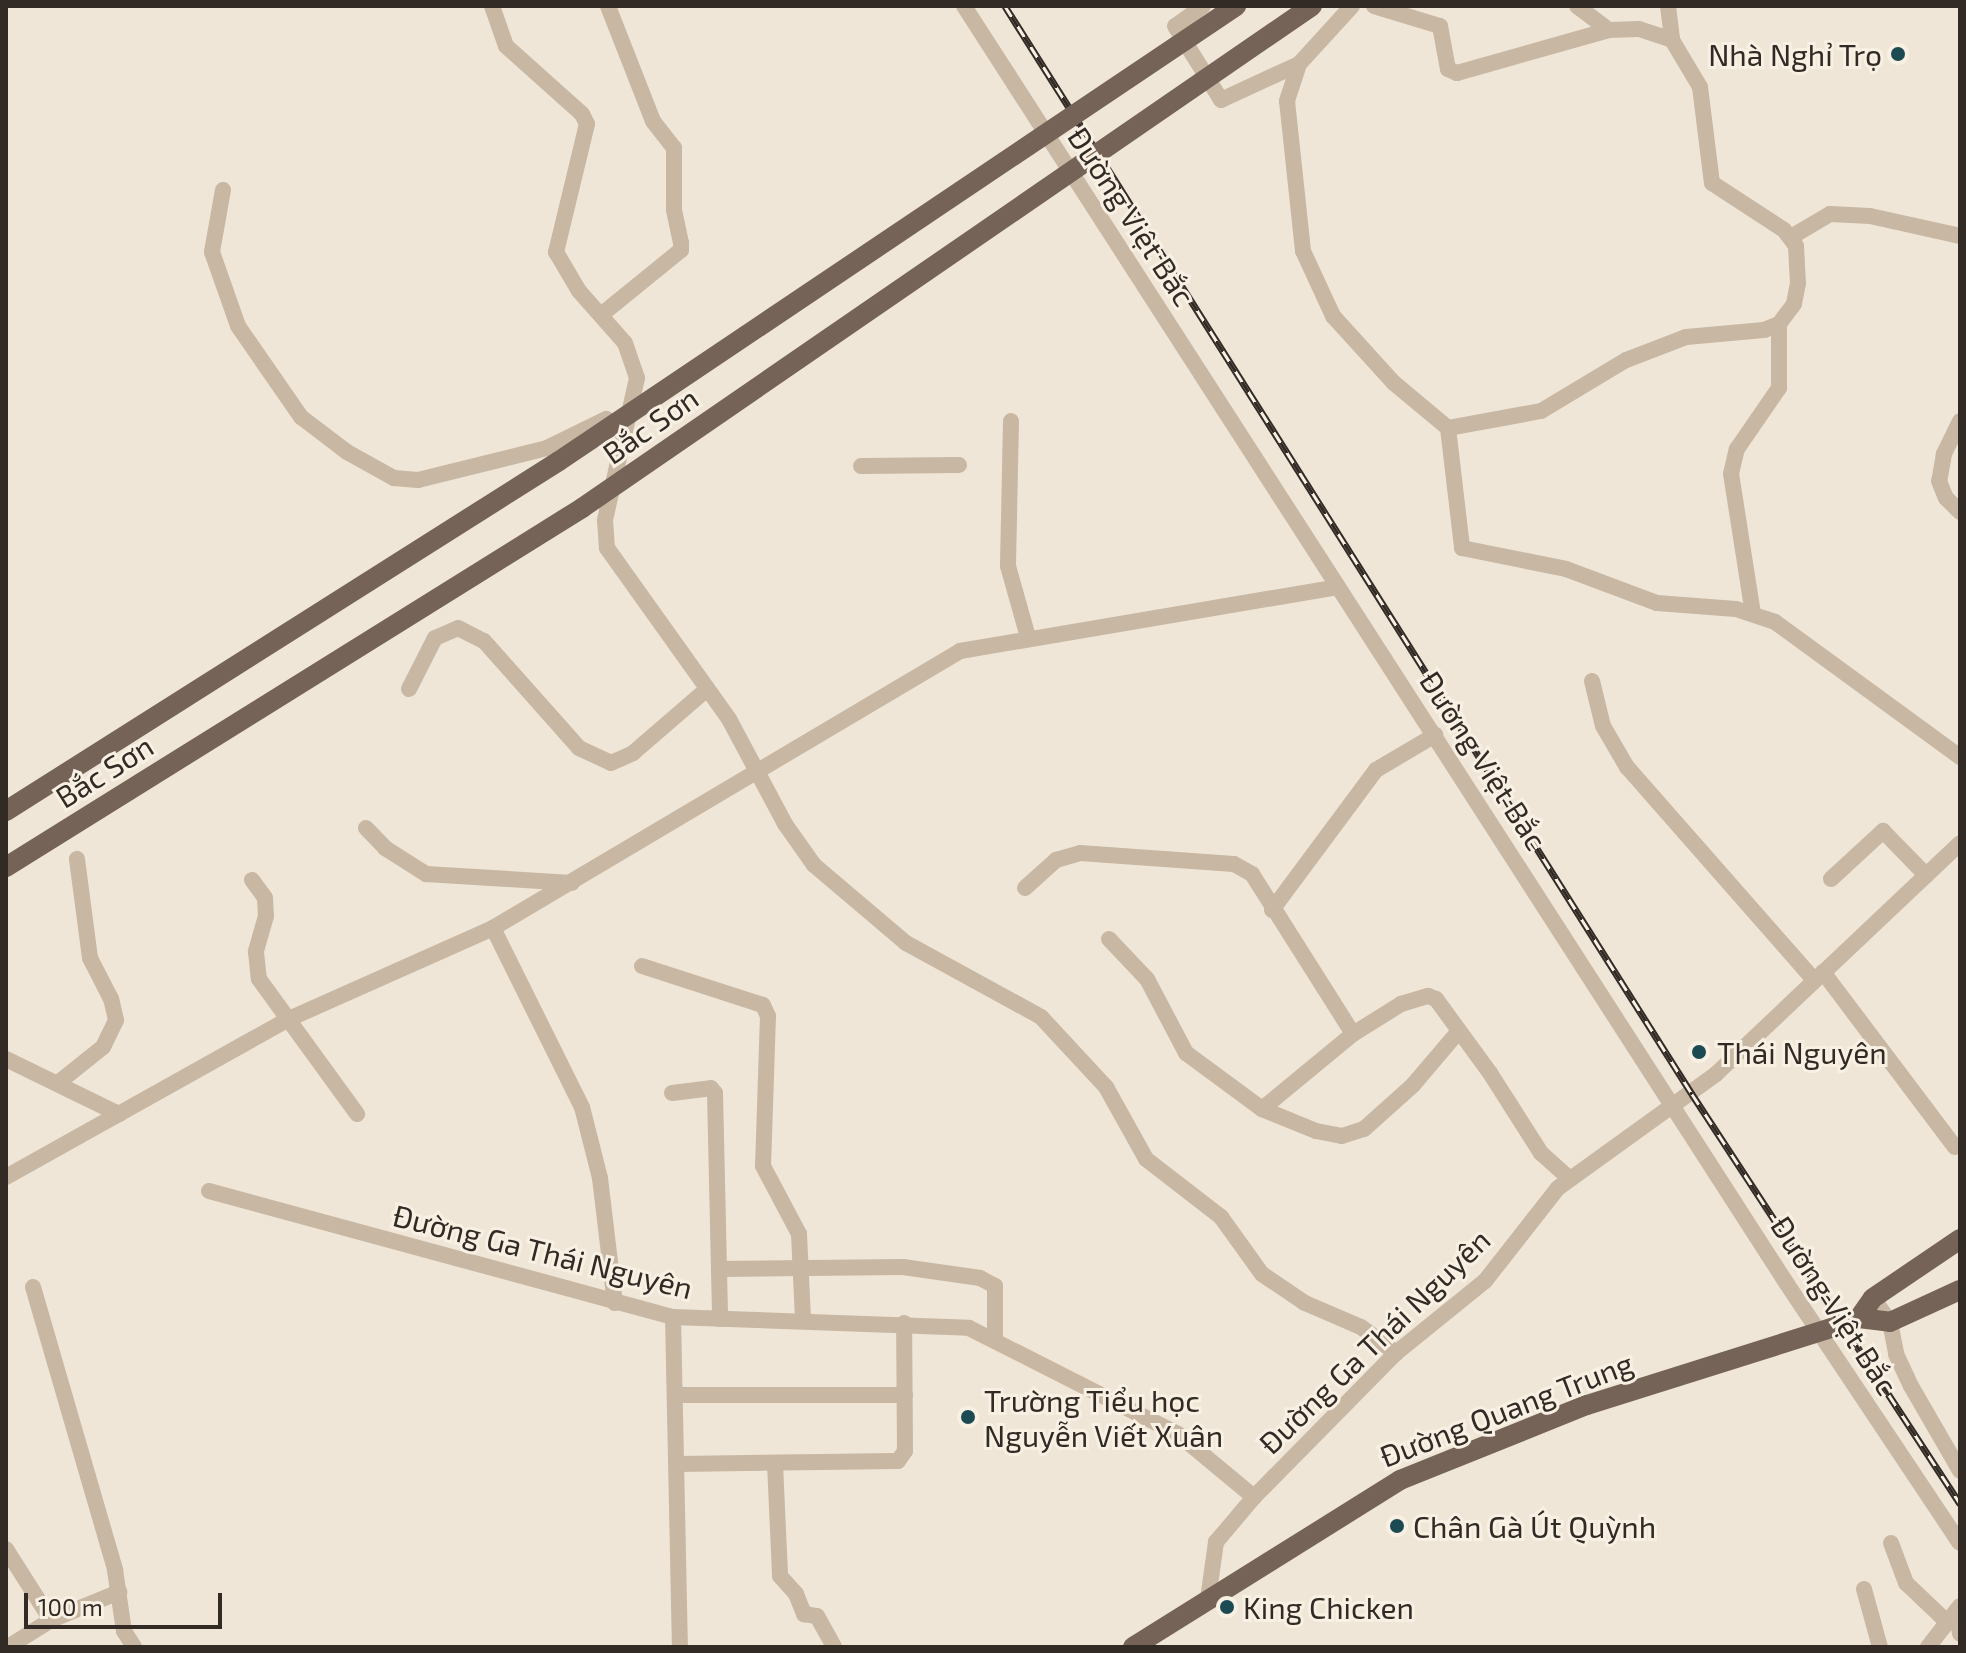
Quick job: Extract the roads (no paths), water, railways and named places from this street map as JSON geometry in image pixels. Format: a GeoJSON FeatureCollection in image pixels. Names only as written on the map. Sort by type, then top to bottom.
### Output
{"type":"FeatureCollection","features":[{"type":"Feature","properties":{"kind":"main road","name":"Bắc Sơn"},"geometry":{"type":"LineString","coordinates":[[6,811],[559,461],[1236,6]]}},
{"type":"Feature","properties":{"kind":"main road","name":"Bắc Sơn"},"geometry":{"type":"LineString","coordinates":[[6,867],[582,508],[1312,6]]}},
{"type":"Feature","properties":{"kind":"main road"},"geometry":{"type":"LineString","coordinates":[[1850,1322],[1873,1298],[1960,1239]]}},
{"type":"Feature","properties":{"kind":"main road"},"geometry":{"type":"LineString","coordinates":[[1850,1322],[1890,1322],[1960,1290]]}},
{"type":"Feature","properties":{"kind":"main road","name":"Đường Quang Trung"},"geometry":{"type":"LineString","coordinates":[[1146,1643],[1208,1599],[1374,1493],[1426,1468],[1587,1405],[1850,1322]]}},
{"type":"Feature","properties":{"kind":"street"},"geometry":{"type":"LineString","coordinates":[[492,6],[506,46],[582,114],[587,124],[555,244],[571,281],[633,355],[637,378],[605,541],[729,719],[814,865],[926,957],[1041,1017],[1101,1081],[1146,1159],[1221,1217],[1262,1274],[1305,1303],[1361,1327],[1396,1353]]}},
{"type":"Feature","properties":{"kind":"street"},"geometry":{"type":"LineString","coordinates":[[601,315],[681,250],[674,209],[674,148],[653,121],[608,6]]}},
{"type":"Feature","properties":{"kind":"street","name":"Đường Việt Bắc"},"geometry":{"type":"LineString","coordinates":[[964,6],[1818,1331],[1960,1543]]}},
{"type":"Feature","properties":{"kind":"street"},"geometry":{"type":"LineString","coordinates":[[1203,6],[1175,26],[1221,100],[1299,64],[1352,6]]}},
{"type":"Feature","properties":{"kind":"street"},"geometry":{"type":"LineString","coordinates":[[1301,6],[1322,37]]}},
{"type":"Feature","properties":{"kind":"street"},"geometry":{"type":"LineString","coordinates":[[1374,6],[1440,26],[1448,69],[1457,73],[1609,30],[1639,29],[1672,40]]}},
{"type":"Feature","properties":{"kind":"street"},"geometry":{"type":"LineString","coordinates":[[1577,6],[1609,30]]}},
{"type":"Feature","properties":{"kind":"street"},"geometry":{"type":"LineString","coordinates":[[1448,428],[1541,411],[1626,360],[1686,337],[1764,330],[1779,324],[1794,304],[1798,283],[1791,237],[1712,183],[1700,87],[1672,40],[1668,6]]}},
{"type":"Feature","properties":{"kind":"street"},"geometry":{"type":"LineString","coordinates":[[1299,64],[1286,119],[1306,264],[1333,316],[1394,383],[1448,428],[1462,548],[1566,569],[1657,603],[1753,614],[1804,638],[1960,757]]}},
{"type":"Feature","properties":{"kind":"street"},"geometry":{"type":"LineString","coordinates":[[223,190],[212,252],[238,326],[310,426],[394,478],[429,478],[547,448],[603,422],[633,399]]}},
{"type":"Feature","properties":{"kind":"street"},"geometry":{"type":"LineString","coordinates":[[1791,237],[1830,214],[1870,216],[1960,236]]}},
{"type":"Feature","properties":{"kind":"street"},"geometry":{"type":"LineString","coordinates":[[1753,614],[1731,474],[1737,449],[1779,388],[1779,324]]}},
{"type":"Feature","properties":{"kind":"street"},"geometry":{"type":"LineString","coordinates":[[1011,421],[1008,566],[1028,637]]}},
{"type":"Feature","properties":{"kind":"street"},"geometry":{"type":"LineString","coordinates":[[1960,421],[1939,481],[1946,498],[1960,512]]}},
{"type":"Feature","properties":{"kind":"street"},"geometry":{"type":"LineString","coordinates":[[861,466],[959,465]]}},
{"type":"Feature","properties":{"kind":"street"},"geometry":{"type":"LineString","coordinates":[[6,1177],[291,1018],[493,928],[960,651],[1028,637],[1338,587]]}},
{"type":"Feature","properties":{"kind":"street"},"geometry":{"type":"LineString","coordinates":[[409,689],[435,638],[458,628],[484,641],[579,748],[611,763],[633,753],[706,690]]}},
{"type":"Feature","properties":{"kind":"street"},"geometry":{"type":"LineString","coordinates":[[1592,681],[1603,726],[1627,767],[1818,976],[1955,1147]]}},
{"type":"Feature","properties":{"kind":"street"},"geometry":{"type":"LineString","coordinates":[[1272,910],[1376,770],[1435,735]]}},
{"type":"Feature","properties":{"kind":"street"},"geometry":{"type":"LineString","coordinates":[[366,828],[385,848],[426,874],[572,883]]}},
{"type":"Feature","properties":{"kind":"street"},"geometry":{"type":"LineString","coordinates":[[1831,879],[1883,831],[1926,875]]}},
{"type":"Feature","properties":{"kind":"street","name":"Đường Ga Thái Nguyên"},"geometry":{"type":"LineString","coordinates":[[1208,1599],[1216,1542],[1254,1497],[1396,1353],[1485,1281],[1569,1178],[1674,1108],[1960,843]]}},
{"type":"Feature","properties":{"kind":"street"},"geometry":{"type":"LineString","coordinates":[[1025,888],[1056,860],[1080,853],[1234,864],[1252,874],[1353,1034]]}},
{"type":"Feature","properties":{"kind":"street"},"geometry":{"type":"LineString","coordinates":[[58,1083],[103,1047],[116,1020],[90,958],[77,859]]}},
{"type":"Feature","properties":{"kind":"street"},"geometry":{"type":"LineString","coordinates":[[252,880],[265,898],[266,916],[256,952],[259,979],[291,1018],[357,1114]]}},
{"type":"Feature","properties":{"kind":"street"},"geometry":{"type":"LineString","coordinates":[[493,928],[582,1107],[600,1178],[615,1303]]}},
{"type":"Feature","properties":{"kind":"street"},"geometry":{"type":"LineString","coordinates":[[1109,939],[1147,979],[1186,1053],[1262,1109],[1329,1135],[1354,1133],[1413,1085],[1459,1031]]}},
{"type":"Feature","properties":{"kind":"street"},"geometry":{"type":"LineString","coordinates":[[642,966],[763,1005],[768,1016],[763,1166],[799,1234],[803,1319]]}},
{"type":"Feature","properties":{"kind":"street"},"geometry":{"type":"LineString","coordinates":[[1262,1109],[1353,1034],[1420,995],[1436,999],[1528,1136],[1569,1178]]}},
{"type":"Feature","properties":{"kind":"street"},"geometry":{"type":"LineString","coordinates":[[6,1059],[119,1114]]}},
{"type":"Feature","properties":{"kind":"street"},"geometry":{"type":"LineString","coordinates":[[672,1093],[711,1088],[715,1093],[720,1319]]}},
{"type":"Feature","properties":{"kind":"street","name":"Đường Ga Thái Nguyên"},"geometry":{"type":"LineString","coordinates":[[209,1191],[673,1317],[803,1319],[959,1327],[995,1339],[1095,1396],[1190,1442],[1254,1497]]}},
{"type":"Feature","properties":{"kind":"street"},"geometry":{"type":"LineString","coordinates":[[719,1269],[903,1267],[992,1282],[995,1339]]}},
{"type":"Feature","properties":{"kind":"street"},"geometry":{"type":"LineString","coordinates":[[33,1287],[119,1592],[124,1631],[134,1647]]}},
{"type":"Feature","properties":{"kind":"street"},"geometry":{"type":"LineString","coordinates":[[1873,1298],[1890,1322],[1896,1354],[1911,1386],[1960,1471]]}},
{"type":"Feature","properties":{"kind":"street"},"geometry":{"type":"LineString","coordinates":[[673,1317],[680,1647]]}},
{"type":"Feature","properties":{"kind":"street"},"geometry":{"type":"LineString","coordinates":[[678,1464],[898,1461],[905,1451],[904,1323]]}},
{"type":"Feature","properties":{"kind":"street"},"geometry":{"type":"LineString","coordinates":[[676,1395],[905,1395]]}},
{"type":"Feature","properties":{"kind":"street"},"geometry":{"type":"LineString","coordinates":[[775,1464],[780,1576],[796,1594],[804,1614],[817,1616],[834,1647]]}},
{"type":"Feature","properties":{"kind":"street"},"geometry":{"type":"LineString","coordinates":[[1891,1543],[1906,1583],[1954,1613],[1960,1634]]}},
{"type":"Feature","properties":{"kind":"street"},"geometry":{"type":"LineString","coordinates":[[6,1549],[51,1620]]}},
{"type":"Feature","properties":{"kind":"street"},"geometry":{"type":"LineString","coordinates":[[1864,1589],[1880,1647]]}},
{"type":"Feature","properties":{"kind":"street"},"geometry":{"type":"LineString","coordinates":[[14,1643],[51,1620],[119,1592]]}},
{"type":"Feature","properties":{"kind":"street"},"geometry":{"type":"LineString","coordinates":[[1928,1647],[1954,1613]]}},
{"type":"Feature","properties":{"kind":"railway"},"geometry":{"type":"LineString","coordinates":[[1005,6],[1692,1094],[1960,1504]]}},
{"type":"Feature","properties":{"kind":"place","name":"Nhà Nghỉ Trọ"},"geometry":{"type":"Point","coordinates":[1898,54]}},
{"type":"Feature","properties":{"kind":"place","name":"Thái Nguyên"},"geometry":{"type":"Point","coordinates":[1699,1052]}},
{"type":"Feature","properties":{"kind":"place","name":"Trường Tiểu học Nguyễn Viết Xuân"},"geometry":{"type":"Point","coordinates":[968,1417]}},
{"type":"Feature","properties":{"kind":"place","name":"Chân Gà Út Quỳnh"},"geometry":{"type":"Point","coordinates":[1397,1526]}},
{"type":"Feature","properties":{"kind":"place","name":"King Chicken"},"geometry":{"type":"Point","coordinates":[1227,1607]}}]}
